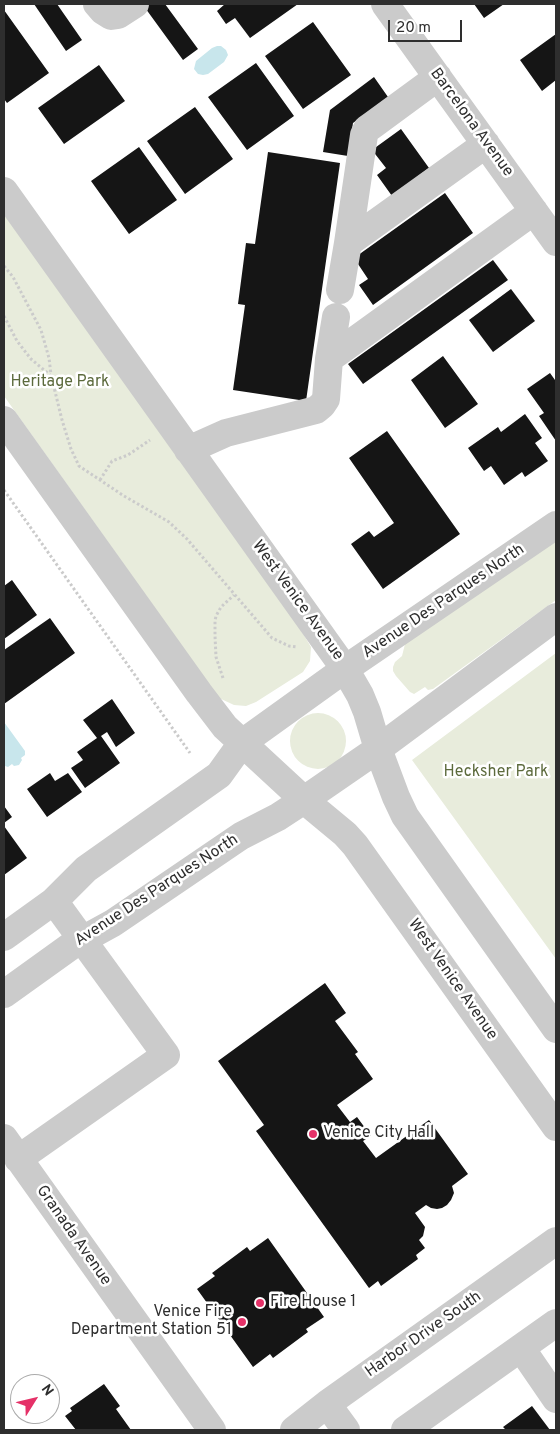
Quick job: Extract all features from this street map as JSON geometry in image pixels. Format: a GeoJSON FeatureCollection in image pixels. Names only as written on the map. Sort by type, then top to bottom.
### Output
{"type":"FeatureCollection","features":[{"type":"Feature","properties":{"kind":"street"},"geometry":{"type":"LineString","coordinates":[[97,4],[111,16],[118,16],[135,4]]}},
{"type":"Feature","properties":{"kind":"street","name":"Barcelona Avenue"},"geometry":{"type":"LineString","coordinates":[[385,4],[556,242]]}},
{"type":"Feature","properties":{"kind":"street"},"geometry":{"type":"LineString","coordinates":[[188,450],[226,433],[316,410],[322,405],[326,398],[329,359],[364,135],[374,124],[438,78]]}},
{"type":"Feature","properties":{"kind":"street"},"geometry":{"type":"LineString","coordinates":[[348,243],[486,144]]}},
{"type":"Feature","properties":{"kind":"street","name":"West Venice Avenue"},"geometry":{"type":"LineString","coordinates":[[4,192],[345,669],[368,712],[378,749],[405,816],[556,1029]]}},
{"type":"Feature","properties":{"kind":"street"},"geometry":{"type":"LineString","coordinates":[[329,359],[534,211]]}},
{"type":"Feature","properties":{"kind":"street","name":"West Venice Avenue"},"geometry":{"type":"LineString","coordinates":[[4,420],[199,693],[225,726],[355,845],[556,1127]]}},
{"type":"Feature","properties":{"kind":"street","name":"Avenue Des Parques North"},"geometry":{"type":"LineString","coordinates":[[4,937],[54,901],[86,869],[219,774],[242,743],[345,669],[556,525]]}},
{"type":"Feature","properties":{"kind":"street","name":"Avenue Des Parques North"},"geometry":{"type":"LineString","coordinates":[[4,994],[72,946],[113,923],[241,836],[278,817],[304,800],[378,749],[556,617]]}},
{"type":"Feature","properties":{"kind":"street"},"geometry":{"type":"LineString","coordinates":[[11,1148],[166,1055],[54,901]]}},
{"type":"Feature","properties":{"kind":"street","name":"Granada Avenue"},"geometry":{"type":"LineString","coordinates":[[11,1148],[212,1430]]}},
{"type":"Feature","properties":{"kind":"street","name":"Harbor Drive South"},"geometry":{"type":"LineString","coordinates":[[294,1430],[327,1404],[556,1241]]}},
{"type":"Feature","properties":{"kind":"street"},"geometry":{"type":"LineString","coordinates":[[405,1430],[556,1323]]}},
{"type":"Feature","properties":{"kind":"street"},"geometry":{"type":"LineString","coordinates":[[521,1348],[556,1398]]}},
{"type":"Feature","properties":{"kind":"street"},"geometry":{"type":"LineString","coordinates":[[327,1404],[346,1430]]}},
{"type":"Feature","properties":{"kind":"path"},"geometry":{"type":"LineString","coordinates":[[4,266],[13,277],[41,330],[64,427],[71,450],[79,466],[168,522],[187,539],[272,638],[289,646],[301,648]]}},
{"type":"Feature","properties":{"kind":"path"},"geometry":{"type":"LineString","coordinates":[[4,316],[17,341],[31,360],[51,375]]}},
{"type":"Feature","properties":{"kind":"path"},"geometry":{"type":"LineString","coordinates":[[100,480],[112,461],[128,456],[152,438]]}},
{"type":"Feature","properties":{"kind":"path"},"geometry":{"type":"LineString","coordinates":[[4,490],[190,752]]}},
{"type":"Feature","properties":{"kind":"path"},"geometry":{"type":"LineString","coordinates":[[225,684],[216,658],[216,616],[219,610],[234,595]]}},
{"type":"Feature","properties":{"kind":"green space","name":"Heritage Park"},"geometry":{"type":"Polygon","coordinates":[[[4,212],[290,612],[311,647],[310,661],[303,672],[256,702],[246,706],[234,705],[219,698],[4,396],[4,212]]]}},
{"type":"Feature","properties":{"kind":"green space"},"geometry":{"type":"Polygon","coordinates":[[[556,537],[556,600],[433,689],[428,690],[425,687],[414,694],[410,692],[393,671],[395,662],[402,656],[405,644],[556,537]]]}},
{"type":"Feature","properties":{"kind":"green space","name":"Hecksher Park"},"geometry":{"type":"Polygon","coordinates":[[[556,653],[556,959],[412,760],[556,653]]]}},
{"type":"Feature","properties":{"kind":"green space"},"geometry":{"type":"Polygon","coordinates":[[[318,713],[329,715],[338,721],[344,730],[346,741],[344,752],[338,761],[329,767],[318,769],[307,767],[298,761],[292,752],[290,741],[292,730],[298,721],[307,715],[318,713]]]}},
{"type":"Feature","properties":{"kind":"water"},"geometry":{"type":"Polygon","coordinates":[[[221,46],[228,55],[224,62],[208,74],[198,74],[194,69],[196,61],[212,48],[221,46]]]}},
{"type":"Feature","properties":{"kind":"water"},"geometry":{"type":"Polygon","coordinates":[[[4,722],[25,751],[25,755],[21,758],[22,760],[19,765],[14,766],[12,764],[8,767],[4,765],[4,722]]]}},
{"type":"Feature","properties":{"kind":"building"},"geometry":{"type":"Polygon","coordinates":[[[34,4],[57,4],[82,40],[66,51],[34,4]]]}},
{"type":"Feature","properties":{"kind":"building"},"geometry":{"type":"Polygon","coordinates":[[[165,4],[198,49],[183,60],[143,5],[165,4]]]}},
{"type":"Feature","properties":{"kind":"building"},"geometry":{"type":"Polygon","coordinates":[[[225,4],[298,4],[250,38],[235,18],[226,24],[217,11],[225,4]]]}},
{"type":"Feature","properties":{"kind":"building"},"geometry":{"type":"Polygon","coordinates":[[[474,4],[504,4],[484,18],[474,4]]]}},
{"type":"Feature","properties":{"kind":"building"},"geometry":{"type":"Polygon","coordinates":[[[4,10],[49,73],[7,103],[4,99],[4,10]]]}},
{"type":"Feature","properties":{"kind":"building"},"geometry":{"type":"Polygon","coordinates":[[[313,22],[351,75],[303,109],[265,56],[313,22]]]}},
{"type":"Feature","properties":{"kind":"building"},"geometry":{"type":"Polygon","coordinates":[[[556,34],[556,80],[542,91],[520,60],[556,34]]]}},
{"type":"Feature","properties":{"kind":"building"},"geometry":{"type":"Polygon","coordinates":[[[256,63],[294,116],[247,150],[208,97],[256,63]]]}},
{"type":"Feature","properties":{"kind":"building"},"geometry":{"type":"Polygon","coordinates":[[[99,65],[125,101],[64,144],[38,108],[99,65]]]}},
{"type":"Feature","properties":{"kind":"building"},"geometry":{"type":"Polygon","coordinates":[[[374,77],[388,97],[353,123],[348,156],[323,152],[330,110],[374,77]]]}},
{"type":"Feature","properties":{"kind":"building"},"geometry":{"type":"Polygon","coordinates":[[[195,107],[233,159],[185,194],[147,141],[195,107]]]}},
{"type":"Feature","properties":{"kind":"building"},"geometry":{"type":"Polygon","coordinates":[[[401,129],[429,168],[392,196],[377,175],[386,168],[372,150],[401,129]]]}},
{"type":"Feature","properties":{"kind":"building"},"geometry":{"type":"Polygon","coordinates":[[[139,147],[177,200],[129,234],[91,181],[139,147]]]}},
{"type":"Feature","properties":{"kind":"building"},"geometry":{"type":"Polygon","coordinates":[[[268,152],[340,163],[306,401],[233,390],[245,305],[238,304],[246,243],[255,244],[268,152]]]}},
{"type":"Feature","properties":{"kind":"building"},"geometry":{"type":"Polygon","coordinates":[[[445,193],[473,233],[373,305],[359,285],[368,279],[354,258],[445,193]]]}},
{"type":"Feature","properties":{"kind":"building"},"geometry":{"type":"Polygon","coordinates":[[[493,260],[508,280],[363,384],[348,364],[493,260]]]}},
{"type":"Feature","properties":{"kind":"building"},"geometry":{"type":"Polygon","coordinates":[[[511,289],[535,321],[493,352],[469,320],[511,289]]]}},
{"type":"Feature","properties":{"kind":"building"},"geometry":{"type":"Polygon","coordinates":[[[443,356],[478,404],[445,428],[411,380],[443,356]]]}},
{"type":"Feature","properties":{"kind":"building"},"geometry":{"type":"Polygon","coordinates":[[[550,373],[556,379],[556,441],[539,416],[544,413],[527,389],[550,373]]]}},
{"type":"Feature","properties":{"kind":"building"},"geometry":{"type":"Polygon","coordinates":[[[525,414],[542,438],[535,443],[548,461],[525,477],[522,472],[504,485],[491,466],[484,471],[468,448],[498,427],[501,432],[525,414]]]}},
{"type":"Feature","properties":{"kind":"building"},"geometry":{"type":"Polygon","coordinates":[[[387,431],[460,534],[383,589],[351,544],[369,531],[374,537],[394,523],[349,458],[387,431]]]}},
{"type":"Feature","properties":{"kind":"building"},"geometry":{"type":"Polygon","coordinates":[[[12,580],[37,615],[4,639],[4,586],[12,580]]]}},
{"type":"Feature","properties":{"kind":"building"},"geometry":{"type":"Polygon","coordinates":[[[50,618],[75,653],[4,704],[4,650],[50,618]]]}},
{"type":"Feature","properties":{"kind":"building"},"geometry":{"type":"Polygon","coordinates":[[[112,699],[135,733],[116,747],[107,732],[101,736],[120,763],[85,788],[71,768],[83,760],[77,752],[97,738],[83,720],[112,699]]]}},
{"type":"Feature","properties":{"kind":"building"},"geometry":{"type":"Polygon","coordinates":[[[50,773],[55,781],[68,773],[82,792],[47,817],[27,789],[50,773]]]}},
{"type":"Feature","properties":{"kind":"building"},"geometry":{"type":"Polygon","coordinates":[[[4,806],[12,817],[4,823],[4,806]]]}},
{"type":"Feature","properties":{"kind":"building"},"geometry":{"type":"Polygon","coordinates":[[[4,826],[27,858],[4,875],[4,826]]]}},
{"type":"Feature","properties":{"kind":"building","name":"Venice City Hall"},"geometry":{"type":"Polygon","coordinates":[[[325,983],[346,1013],[335,1021],[358,1052],[355,1054],[373,1079],[337,1105],[350,1122],[357,1117],[371,1136],[363,1141],[376,1158],[429,1120],[468,1174],[452,1186],[454,1193],[447,1205],[437,1209],[426,1205],[415,1213],[425,1227],[423,1236],[419,1240],[425,1248],[416,1255],[418,1259],[381,1286],[378,1281],[369,1288],[256,1131],[264,1125],[218,1061],[325,983]]]}},
{"type":"Feature","properties":{"kind":"building","name":"Fire House 1"},"geometry":{"type":"Polygon","coordinates":[[[268,1238],[324,1317],[306,1329],[308,1332],[273,1358],[270,1354],[253,1367],[197,1289],[215,1276],[212,1273],[247,1247],[250,1251],[268,1238]]]}},
{"type":"Feature","properties":{"kind":"building"},"geometry":{"type":"Polygon","coordinates":[[[104,1384],[120,1406],[116,1409],[131,1430],[76,1430],[65,1416],[72,1411],[70,1408],[104,1384]]]}},
{"type":"Feature","properties":{"kind":"building"},"geometry":{"type":"Polygon","coordinates":[[[532,1406],[550,1430],[506,1430],[503,1427],[532,1406]]]}},
{"type":"Feature","properties":{"kind":"place","name":"Venice City Hall"},"geometry":{"type":"Point","coordinates":[313,1134]}},
{"type":"Feature","properties":{"kind":"place","name":"Fire House 1"},"geometry":{"type":"Point","coordinates":[260,1303]}},
{"type":"Feature","properties":{"kind":"place","name":"Venice Fire Department Station 51"},"geometry":{"type":"Point","coordinates":[242,1322]}}]}
